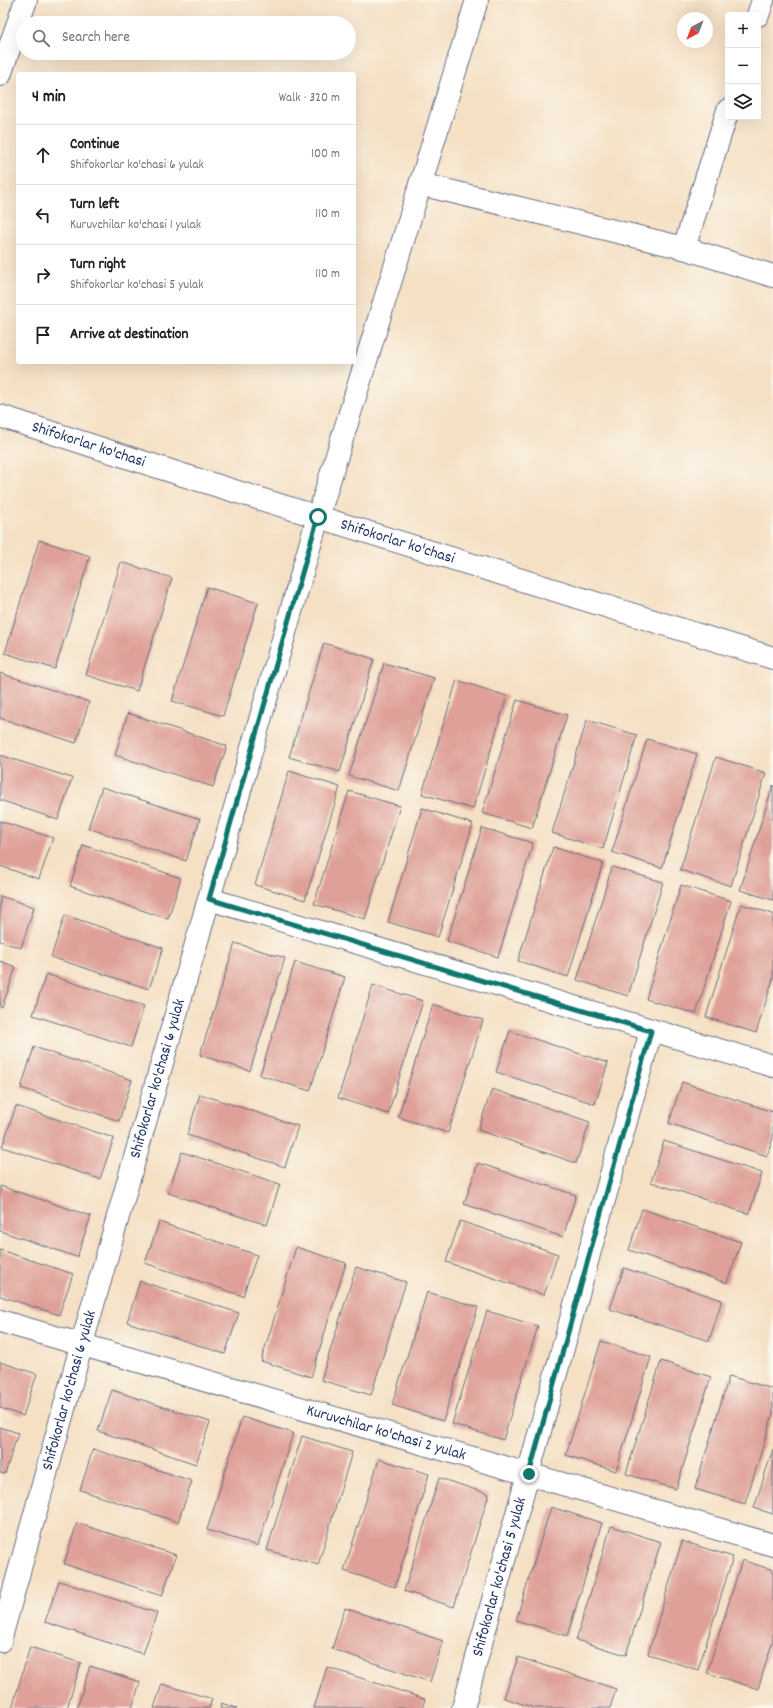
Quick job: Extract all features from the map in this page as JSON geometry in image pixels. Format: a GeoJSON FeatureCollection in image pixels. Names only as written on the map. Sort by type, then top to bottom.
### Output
{"type":"FeatureCollection","features":[{"type":"Feature","properties":{"kind":"street"},"geometry":{"type":"LineString","coordinates":[[20,16],[26,0]]}},
{"type":"Feature","properties":{"kind":"street","name":"Shifokorlar ko'chasi 6 yulak"},"geometry":{"type":"LineString","coordinates":[[0,1641],[82,1343],[318,517],[477,0]]}},
{"type":"Feature","properties":{"kind":"street"},"geometry":{"type":"LineString","coordinates":[[759,12],[763,0]]}},
{"type":"Feature","properties":{"kind":"street"},"geometry":{"type":"LineString","coordinates":[[0,75],[16,29]]}},
{"type":"Feature","properties":{"kind":"street"},"geometry":{"type":"LineString","coordinates":[[684,248],[725,119]]}},
{"type":"Feature","properties":{"kind":"street"},"geometry":{"type":"LineString","coordinates":[[420,184],[684,248],[773,276]]}},
{"type":"Feature","properties":{"kind":"street","name":"Shifokorlar ko'chasi"},"geometry":{"type":"LineString","coordinates":[[0,416],[318,517],[773,658]]}},
{"type":"Feature","properties":{"kind":"street"},"geometry":{"type":"LineString","coordinates":[[209,899],[773,1066]]}},
{"type":"Feature","properties":{"kind":"street","name":"Shifokorlar ko'chasi 5 yulak"},"geometry":{"type":"LineString","coordinates":[[463,1708],[651,1031]]}},
{"type":"Feature","properties":{"kind":"street","name":"Kuruvchilar ko'chasi 2 yulak"},"geometry":{"type":"LineString","coordinates":[[0,1321],[82,1343],[773,1545]]}},
{"type":"Feature","properties":{"kind":"building"},"geometry":{"type":"Polygon","coordinates":[[[39,540],[90,556],[55,669],[5,653],[39,540]]]}},
{"type":"Feature","properties":{"kind":"building"},"geometry":{"type":"Polygon","coordinates":[[[121,562],[172,578],[137,691],[86,675],[121,562]]]}},
{"type":"Feature","properties":{"kind":"building"},"geometry":{"type":"Polygon","coordinates":[[[207,587],[258,603],[223,716],[172,701],[207,587]]]}},
{"type":"Feature","properties":{"kind":"building"},"geometry":{"type":"Polygon","coordinates":[[[324,643],[374,659],[340,772],[289,757],[324,643]]]}},
{"type":"Feature","properties":{"kind":"building"},"geometry":{"type":"Polygon","coordinates":[[[384,663],[434,678],[399,791],[349,776],[384,663]]]}},
{"type":"Feature","properties":{"kind":"building"},"geometry":{"type":"Polygon","coordinates":[[[0,673],[89,702],[76,743],[0,718],[0,673]]]}},
{"type":"Feature","properties":{"kind":"building"},"geometry":{"type":"Polygon","coordinates":[[[457,680],[507,696],[473,809],[422,794],[457,680]]]}},
{"type":"Feature","properties":{"kind":"building"},"geometry":{"type":"Polygon","coordinates":[[[517,700],[567,715],[532,828],[482,813],[517,700]]]}},
{"type":"Feature","properties":{"kind":"building"},"geometry":{"type":"Polygon","coordinates":[[[128,713],[227,746],[213,787],[115,755],[128,713]]]}},
{"type":"Feature","properties":{"kind":"building"},"geometry":{"type":"Polygon","coordinates":[[[587,720],[637,735],[603,849],[552,833],[587,720]]]}},
{"type":"Feature","properties":{"kind":"building"},"geometry":{"type":"Polygon","coordinates":[[[647,739],[697,754],[662,868],[612,852],[647,739]]]}},
{"type":"Feature","properties":{"kind":"building"},"geometry":{"type":"Polygon","coordinates":[[[0,755],[72,778],[58,820],[0,800],[0,755]]]}},
{"type":"Feature","properties":{"kind":"building"},"geometry":{"type":"Polygon","coordinates":[[[716,757],[766,773],[731,886],[680,870],[716,757]]]}},
{"type":"Feature","properties":{"kind":"building"},"geometry":{"type":"Polygon","coordinates":[[[289,771],[340,787],[305,900],[255,885],[289,771]]]}},
{"type":"Feature","properties":{"kind":"building"},"geometry":{"type":"Polygon","coordinates":[[[773,785],[773,900],[740,890],[773,785]]]}},
{"type":"Feature","properties":{"kind":"building"},"geometry":{"type":"Polygon","coordinates":[[[102,787],[200,819],[186,861],[88,828],[102,787]]]}},
{"type":"Feature","properties":{"kind":"building"},"geometry":{"type":"Polygon","coordinates":[[[349,791],[400,806],[365,919],[314,904],[349,791]]]}},
{"type":"Feature","properties":{"kind":"building"},"geometry":{"type":"Polygon","coordinates":[[[422,808],[473,824],[438,937],[388,922],[422,808]]]}},
{"type":"Feature","properties":{"kind":"building"},"geometry":{"type":"Polygon","coordinates":[[[0,821],[53,838],[39,879],[0,866],[0,821]]]}},
{"type":"Feature","properties":{"kind":"building"},"geometry":{"type":"Polygon","coordinates":[[[482,828],[533,843],[498,957],[447,941],[482,828]]]}},
{"type":"Feature","properties":{"kind":"building"},"geometry":{"type":"Polygon","coordinates":[[[83,845],[181,878],[168,919],[70,886],[83,845]]]}},
{"type":"Feature","properties":{"kind":"building"},"geometry":{"type":"Polygon","coordinates":[[[553,847],[603,863],[568,977],[518,961],[553,847]]]}},
{"type":"Feature","properties":{"kind":"building"},"geometry":{"type":"Polygon","coordinates":[[[612,867],[663,882],[628,996],[577,980],[612,867]]]}},
{"type":"Feature","properties":{"kind":"building"},"geometry":{"type":"Polygon","coordinates":[[[681,885],[731,901],[696,1014],[646,999],[681,885]]]}},
{"type":"Feature","properties":{"kind":"building"},"geometry":{"type":"Polygon","coordinates":[[[0,896],[34,907],[21,948],[0,941],[0,896]]]}},
{"type":"Feature","properties":{"kind":"building"},"geometry":{"type":"Polygon","coordinates":[[[741,904],[773,914],[773,979],[756,1033],[706,1017],[741,904]]]}},
{"type":"Feature","properties":{"kind":"building"},"geometry":{"type":"Polygon","coordinates":[[[65,915],[163,948],[149,989],[51,957],[65,915]]]}},
{"type":"Feature","properties":{"kind":"building"},"geometry":{"type":"Polygon","coordinates":[[[235,943],[285,958],[250,1071],[200,1055],[235,943]]]}},
{"type":"Feature","properties":{"kind":"building"},"geometry":{"type":"Polygon","coordinates":[[[0,961],[16,967],[2,1008],[0,1007],[0,961]]]}},
{"type":"Feature","properties":{"kind":"building"},"geometry":{"type":"Polygon","coordinates":[[[295,962],[345,977],[310,1091],[260,1075],[295,962]]]}},
{"type":"Feature","properties":{"kind":"building"},"geometry":{"type":"Polygon","coordinates":[[[46,974],[144,1006],[131,1047],[33,1015],[46,974]]]}},
{"type":"Feature","properties":{"kind":"building"},"geometry":{"type":"Polygon","coordinates":[[[373,985],[423,1001],[388,1114],[338,1098],[373,985]]]}},
{"type":"Feature","properties":{"kind":"building"},"geometry":{"type":"Polygon","coordinates":[[[433,1004],[483,1020],[448,1133],[398,1117],[433,1004]]]}},
{"type":"Feature","properties":{"kind":"building"},"geometry":{"type":"Polygon","coordinates":[[[510,1031],[608,1063],[595,1104],[496,1072],[510,1031]]]}},
{"type":"Feature","properties":{"kind":"building"},"geometry":{"type":"Polygon","coordinates":[[[34,1047],[132,1080],[119,1121],[21,1088],[34,1047]]]}},
{"type":"Feature","properties":{"kind":"building"},"geometry":{"type":"Polygon","coordinates":[[[682,1082],[773,1112],[773,1138],[767,1156],[669,1123],[682,1082]]]}},
{"type":"Feature","properties":{"kind":"building"},"geometry":{"type":"Polygon","coordinates":[[[492,1089],[590,1122],[576,1163],[478,1130],[492,1089]]]}},
{"type":"Feature","properties":{"kind":"building"},"geometry":{"type":"Polygon","coordinates":[[[200,1094],[298,1126],[285,1167],[187,1135],[200,1094]]]}},
{"type":"Feature","properties":{"kind":"building"},"geometry":{"type":"Polygon","coordinates":[[[16,1106],[114,1138],[100,1179],[2,1147],[16,1106]]]}},
{"type":"Feature","properties":{"kind":"building"},"geometry":{"type":"Polygon","coordinates":[[[664,1141],[762,1173],[749,1214],[651,1182],[664,1141]]]}},
{"type":"Feature","properties":{"kind":"building"},"geometry":{"type":"Polygon","coordinates":[[[182,1152],[280,1184],[267,1225],[168,1193],[182,1152]]]}},
{"type":"Feature","properties":{"kind":"building"},"geometry":{"type":"Polygon","coordinates":[[[478,1163],[576,1195],[563,1237],[464,1204],[478,1163]]]}},
{"type":"Feature","properties":{"kind":"building"},"geometry":{"type":"Polygon","coordinates":[[[0,1186],[91,1216],[77,1257],[0,1231],[0,1186]]]}},
{"type":"Feature","properties":{"kind":"building"},"geometry":{"type":"Polygon","coordinates":[[[642,1209],[741,1242],[727,1283],[629,1250],[642,1209]]]}},
{"type":"Feature","properties":{"kind":"building"},"geometry":{"type":"Polygon","coordinates":[[[460,1221],[558,1254],[544,1295],[446,1262],[460,1221]]]}},
{"type":"Feature","properties":{"kind":"building"},"geometry":{"type":"Polygon","coordinates":[[[159,1222],[257,1255],[243,1296],[145,1263],[159,1222]]]}},
{"type":"Feature","properties":{"kind":"building"},"geometry":{"type":"Polygon","coordinates":[[[296,1247],[346,1263],[311,1377],[261,1361],[296,1247]]]}},
{"type":"Feature","properties":{"kind":"building"},"geometry":{"type":"Polygon","coordinates":[[[0,1250],[73,1274],[59,1315],[0,1296],[0,1250]]]}},
{"type":"Feature","properties":{"kind":"building"},"geometry":{"type":"Polygon","coordinates":[[[356,1267],[406,1282],[371,1395],[321,1380],[356,1267]]]}},
{"type":"Feature","properties":{"kind":"building"},"geometry":{"type":"Polygon","coordinates":[[[624,1268],[722,1300],[709,1341],[610,1309],[624,1268]]]}},
{"type":"Feature","properties":{"kind":"building"},"geometry":{"type":"Polygon","coordinates":[[[140,1281],[239,1313],[225,1354],[127,1322],[140,1281]]]}},
{"type":"Feature","properties":{"kind":"building"},"geometry":{"type":"Polygon","coordinates":[[[427,1292],[478,1307],[443,1421],[392,1405],[427,1292]]]}},
{"type":"Feature","properties":{"kind":"building"},"geometry":{"type":"Polygon","coordinates":[[[487,1311],[538,1326],[503,1440],[452,1424],[487,1311]]]}},
{"type":"Feature","properties":{"kind":"building"},"geometry":{"type":"Polygon","coordinates":[[[601,1341],[651,1357],[616,1471],[566,1455],[601,1341]]]}},
{"type":"Feature","properties":{"kind":"building"},"geometry":{"type":"Polygon","coordinates":[[[661,1361],[711,1377],[676,1489],[626,1474],[661,1361]]]}},
{"type":"Feature","properties":{"kind":"building"},"geometry":{"type":"Polygon","coordinates":[[[0,1362],[37,1374],[23,1416],[0,1408],[0,1362]]]}},
{"type":"Feature","properties":{"kind":"building"},"geometry":{"type":"Polygon","coordinates":[[[729,1376],[773,1389],[773,1414],[745,1504],[695,1489],[729,1376]]]}},
{"type":"Feature","properties":{"kind":"building"},"geometry":{"type":"Polygon","coordinates":[[[112,1390],[210,1422],[196,1464],[98,1431],[112,1390]]]}},
{"type":"Feature","properties":{"kind":"building"},"geometry":{"type":"Polygon","coordinates":[[[242,1417],[293,1433],[258,1546],[207,1530],[242,1417]]]}},
{"type":"Feature","properties":{"kind":"building"},"geometry":{"type":"Polygon","coordinates":[[[0,1427],[18,1433],[5,1474],[0,1473],[0,1427]]]}},
{"type":"Feature","properties":{"kind":"building"},"geometry":{"type":"Polygon","coordinates":[[[302,1436],[352,1452],[318,1565],[267,1550],[302,1436]]]}},
{"type":"Feature","properties":{"kind":"building"},"geometry":{"type":"Polygon","coordinates":[[[93,1449],[192,1481],[178,1522],[80,1490],[93,1449]]]}},
{"type":"Feature","properties":{"kind":"building"},"geometry":{"type":"Polygon","coordinates":[[[773,1449],[773,1514],[754,1508],[773,1449]]]}},
{"type":"Feature","properties":{"kind":"building"},"geometry":{"type":"Polygon","coordinates":[[[379,1459],[429,1474],[395,1587],[344,1571],[379,1459]]]}},
{"type":"Feature","properties":{"kind":"building"},"geometry":{"type":"Polygon","coordinates":[[[439,1478],[489,1494],[454,1607],[404,1591],[439,1478]]]}},
{"type":"Feature","properties":{"kind":"building"},"geometry":{"type":"Polygon","coordinates":[[[551,1507],[602,1523],[567,1636],[516,1620],[551,1507]]]}},
{"type":"Feature","properties":{"kind":"building"},"geometry":{"type":"Polygon","coordinates":[[[77,1523],[176,1555],[162,1596],[64,1564],[77,1523]]]}},
{"type":"Feature","properties":{"kind":"building"},"geometry":{"type":"Polygon","coordinates":[[[611,1526],[661,1542],[626,1655],[576,1640],[611,1526]]]}},
{"type":"Feature","properties":{"kind":"building"},"geometry":{"type":"Polygon","coordinates":[[[682,1541],[733,1557],[698,1670],[648,1654],[682,1541]]]}},
{"type":"Feature","properties":{"kind":"building"},"geometry":{"type":"Polygon","coordinates":[[[742,1560],[773,1570],[773,1640],[758,1689],[707,1673],[742,1560]]]}},
{"type":"Feature","properties":{"kind":"building"},"geometry":{"type":"Polygon","coordinates":[[[59,1581],[157,1613],[143,1654],[45,1622],[59,1581]]]}},
{"type":"Feature","properties":{"kind":"building"},"geometry":{"type":"Polygon","coordinates":[[[345,1608],[443,1641],[430,1682],[332,1649],[345,1608]]]}},
{"type":"Feature","properties":{"kind":"building"},"geometry":{"type":"Polygon","coordinates":[[[30,1647],[81,1663],[67,1708],[12,1708],[30,1647]]]}},
{"type":"Feature","properties":{"kind":"building"},"geometry":{"type":"Polygon","coordinates":[[[518,1657],[616,1689],[610,1708],[535,1708],[504,1698],[518,1657]]]}},
{"type":"Feature","properties":{"kind":"building"},"geometry":{"type":"Polygon","coordinates":[[[90,1666],[140,1682],[132,1708],[77,1708],[90,1666]]]}},
{"type":"Feature","properties":{"kind":"building"},"geometry":{"type":"Polygon","coordinates":[[[327,1667],[425,1699],[422,1708],[314,1708],[327,1667]]]}},
{"type":"Feature","properties":{"kind":"building"},"geometry":{"type":"Polygon","coordinates":[[[162,1684],[212,1699],[209,1708],[154,1708],[162,1684]]]}},
{"type":"Feature","properties":{"kind":"building"},"geometry":{"type":"Polygon","coordinates":[[[221,1703],[237,1708],[220,1708],[221,1703]]]}},
{"type":"Feature","properties":{"kind":"route"},"geometry":{"type":"LineString","coordinates":[[318,517],[209,899],[651,1031],[529,1474]]}}]}
